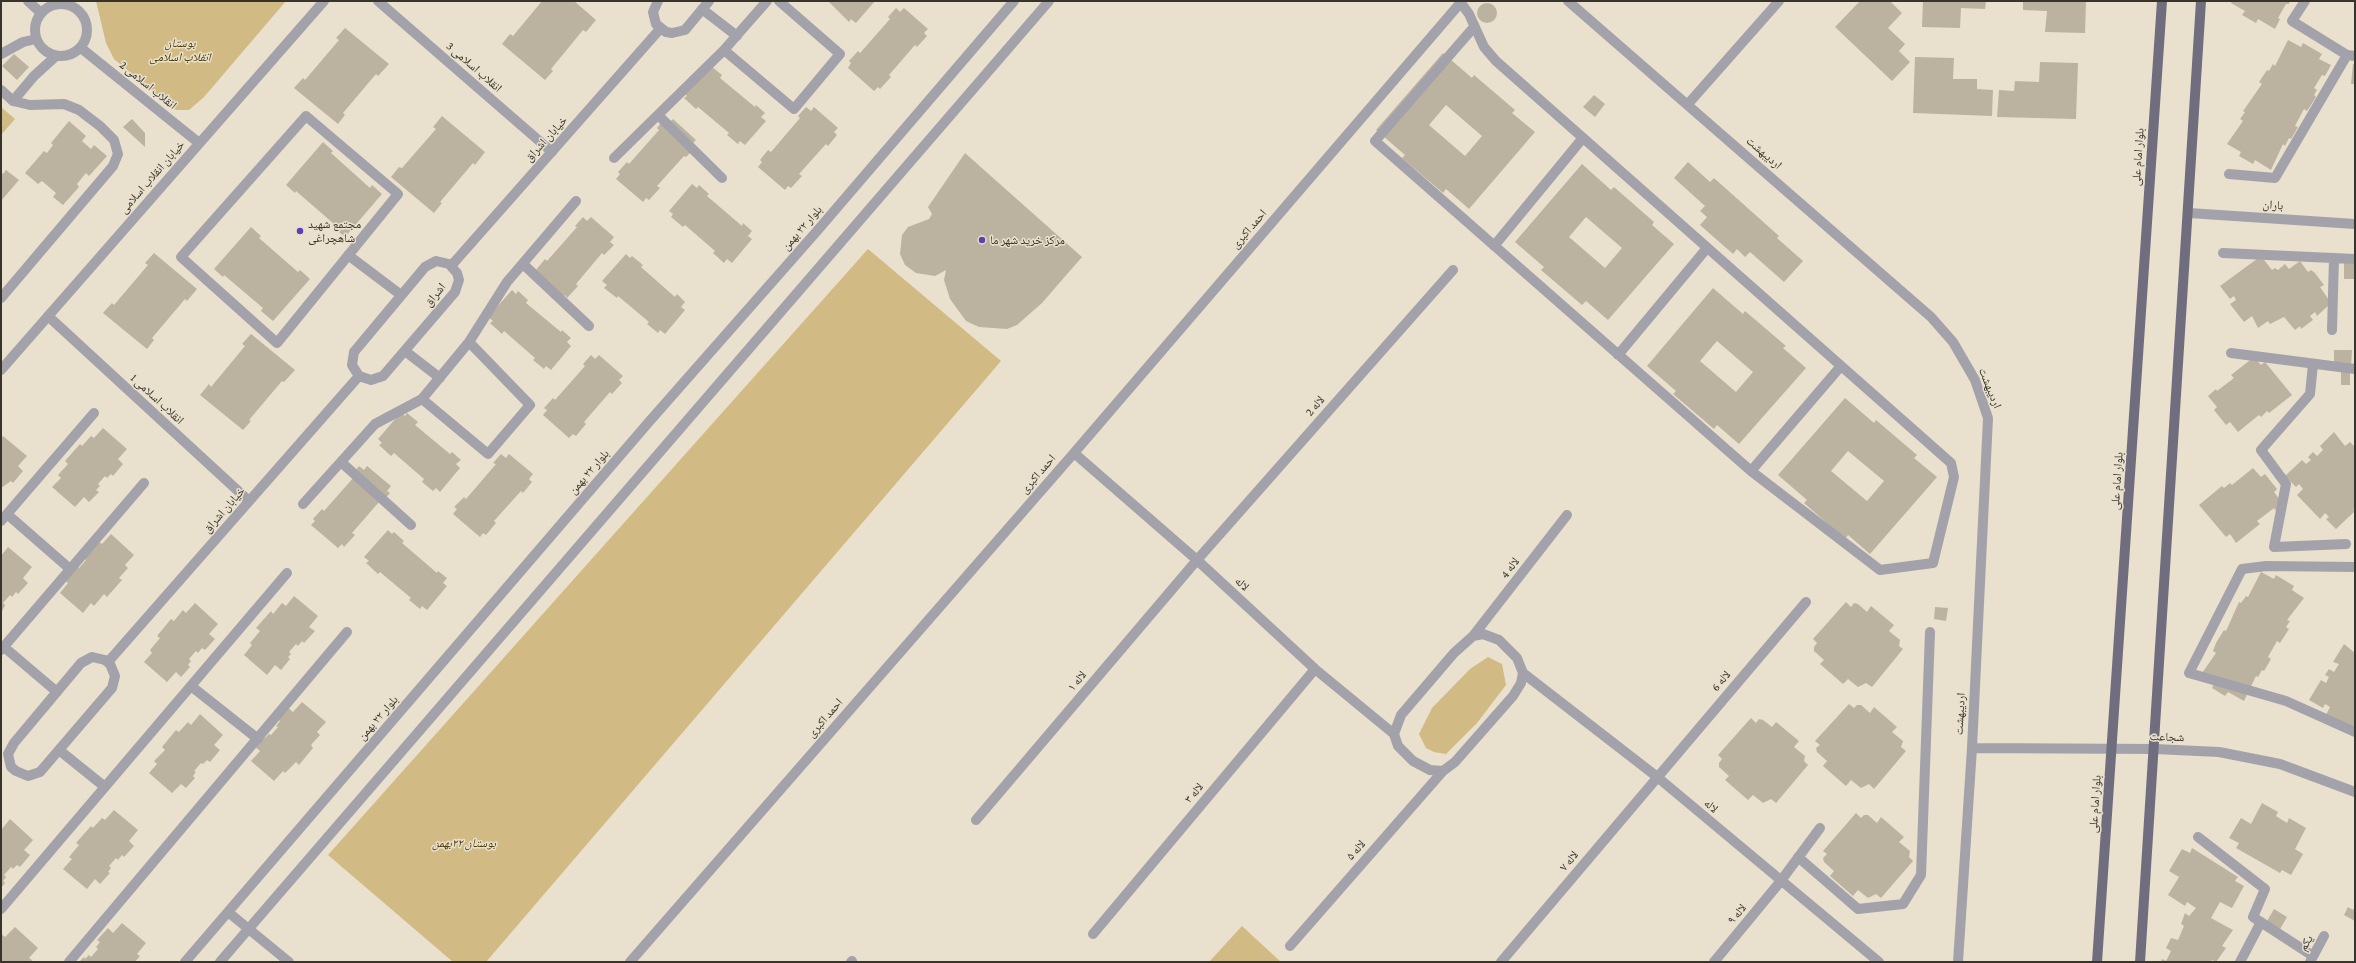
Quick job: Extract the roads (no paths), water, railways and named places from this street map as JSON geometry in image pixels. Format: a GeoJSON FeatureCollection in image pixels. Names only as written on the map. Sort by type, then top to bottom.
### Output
{"type":"FeatureCollection","features":[{"type":"Feature","properties":{"kind":"main road","name":"بلوار امام علی"},"geometry":{"type":"LineString","coordinates":[[2097,962],[2162,1]]}},
{"type":"Feature","properties":{"kind":"main road"},"geometry":{"type":"LineString","coordinates":[[2140,962],[2155,749],[2202,1]]}},
{"type":"Feature","properties":{"kind":"street"},"geometry":{"type":"LineString","coordinates":[[28,1],[41,13]]}},
{"type":"Feature","properties":{"kind":"street","name":"خیابان انقلاب اسلامی"},"geometry":{"type":"LineString","coordinates":[[1,370],[324,1]]}},
{"type":"Feature","properties":{"kind":"street","name":"انقلاب اسلامی 3"},"geometry":{"type":"LineString","coordinates":[[378,1],[552,152]]}},
{"type":"Feature","properties":{"kind":"street"},"geometry":{"type":"LineString","coordinates":[[658,1],[653,12],[656,24],[660,29],[666,32],[679,32],[685,30],[709,1]]}},
{"type":"Feature","properties":{"kind":"street"},"geometry":{"type":"LineString","coordinates":[[614,158],[724,50],[767,1]]}},
{"type":"Feature","properties":{"kind":"street"},"geometry":{"type":"LineString","coordinates":[[724,50],[794,109],[840,54],[779,1]]}},
{"type":"Feature","properties":{"kind":"street","name":"بلوار ۲۲ بهمن"},"geometry":{"type":"LineString","coordinates":[[184,962],[643,429],[817,231],[1014,1]]}},
{"type":"Feature","properties":{"kind":"street"},"geometry":{"type":"LineString","coordinates":[[220,962],[1049,1]]}},
{"type":"Feature","properties":{"kind":"street","name":"اردیبهشت"},"geometry":{"type":"LineString","coordinates":[[1568,1],[1931,317],[1953,342],[1975,380],[1988,418],[1972,748],[1958,962]]}},
{"type":"Feature","properties":{"kind":"street"},"geometry":{"type":"LineString","coordinates":[[1688,104],[1779,1]]}},
{"type":"Feature","properties":{"kind":"street"},"geometry":{"type":"LineString","coordinates":[[2229,174],[2275,178],[2351,56],[2292,21],[2305,1]]}},
{"type":"Feature","properties":{"kind":"street"},"geometry":{"type":"LineString","coordinates":[[1462,2],[1484,47],[1496,61],[1582,139],[1951,463],[1954,477],[1933,563],[1880,570],[1751,471],[1374,141],[1474,28]]}},
{"type":"Feature","properties":{"kind":"street","name":"احمد اکبری"},"geometry":{"type":"LineString","coordinates":[[630,962],[1074,453],[1462,2]]}},
{"type":"Feature","properties":{"kind":"street"},"geometry":{"type":"LineString","coordinates":[[64,3],[79,10],[84,16],[88,33],[81,48],[65,56],[56,56],[44,50],[36,39],[34,30],[41,13],[55,4],[64,3]]}},
{"type":"Feature","properties":{"kind":"street"},"geometry":{"type":"LineString","coordinates":[[702,10],[737,36]]}},
{"type":"Feature","properties":{"kind":"street","name":"خیابان اشراق"},"geometry":{"type":"LineString","coordinates":[[451,266],[660,29]]}},
{"type":"Feature","properties":{"kind":"street"},"geometry":{"type":"LineString","coordinates":[[1,54],[23,42],[36,39]]}},
{"type":"Feature","properties":{"kind":"street","name":"انقلاب اسلامی 2"},"geometry":{"type":"LineString","coordinates":[[81,48],[199,143]]}},
{"type":"Feature","properties":{"kind":"street"},"geometry":{"type":"LineString","coordinates":[[13,101],[34,76],[56,56]]}},
{"type":"Feature","properties":{"kind":"street"},"geometry":{"type":"LineString","coordinates":[[1,90],[13,101],[30,105],[64,104],[79,110],[100,126],[114,140],[118,154],[113,166],[1,298]]}},
{"type":"Feature","properties":{"kind":"street"},"geometry":{"type":"LineString","coordinates":[[658,115],[722,178]]}},
{"type":"Feature","properties":{"kind":"street"},"geometry":{"type":"LineString","coordinates":[[306,116],[398,194],[348,255],[277,343],[182,257],[306,116]]}},
{"type":"Feature","properties":{"kind":"street"},"geometry":{"type":"LineString","coordinates":[[1494,246],[1582,139]]}},
{"type":"Feature","properties":{"kind":"street"},"geometry":{"type":"LineString","coordinates":[[303,504],[375,424],[422,399],[469,342],[507,282],[576,201]]}},
{"type":"Feature","properties":{"kind":"street","name":"باران"},"geometry":{"type":"LineString","coordinates":[[2189,212],[2355,224]]}},
{"type":"Feature","properties":{"kind":"street"},"geometry":{"type":"LineString","coordinates":[[1618,355],[1707,248]]}},
{"type":"Feature","properties":{"kind":"street"},"geometry":{"type":"LineString","coordinates":[[2223,253],[2355,259]]}},
{"type":"Feature","properties":{"kind":"street"},"geometry":{"type":"LineString","coordinates":[[348,255],[402,295]]}},
{"type":"Feature","properties":{"kind":"street"},"geometry":{"type":"LineString","coordinates":[[2332,330],[2334,258]]}},
{"type":"Feature","properties":{"kind":"street"},"geometry":{"type":"LineString","coordinates":[[359,376],[352,365],[354,352],[430,263],[442,261],[451,266]]}},
{"type":"Feature","properties":{"kind":"street"},"geometry":{"type":"LineString","coordinates":[[523,264],[588,326]]}},
{"type":"Feature","properties":{"kind":"street","name":"اشراق"},"geometry":{"type":"LineString","coordinates":[[359,376],[371,380],[383,376],[455,292],[459,280],[457,273],[451,266]]}},
{"type":"Feature","properties":{"kind":"street","name":"لاله 2"},"geometry":{"type":"LineString","coordinates":[[1197,560],[1453,270]]}},
{"type":"Feature","properties":{"kind":"street","name":"انقلاب اسلامی 1"},"geometry":{"type":"LineString","coordinates":[[48,316],[249,501]]}},
{"type":"Feature","properties":{"kind":"street"},"geometry":{"type":"LineString","coordinates":[[422,399],[488,454],[530,405],[469,342]]}},
{"type":"Feature","properties":{"kind":"street"},"geometry":{"type":"LineString","coordinates":[[405,351],[440,378]]}},
{"type":"Feature","properties":{"kind":"street"},"geometry":{"type":"LineString","coordinates":[[2231,353],[2355,369]]}},
{"type":"Feature","properties":{"kind":"street"},"geometry":{"type":"LineString","coordinates":[[2313,364],[2310,394],[2261,450],[2286,484],[2274,547],[2346,544]]}},
{"type":"Feature","properties":{"kind":"street"},"geometry":{"type":"LineString","coordinates":[[1751,471],[1841,366]]}},
{"type":"Feature","properties":{"kind":"street","name":"خیابان اشراق"},"geometry":{"type":"LineString","coordinates":[[108,662],[359,376]]}},
{"type":"Feature","properties":{"kind":"street"},"geometry":{"type":"LineString","coordinates":[[70,569],[4,517],[94,413]]}},
{"type":"Feature","properties":{"kind":"street","name":"لاله"},"geometry":{"type":"LineString","coordinates":[[1074,453],[1197,560],[1315,669],[1394,734]]}},
{"type":"Feature","properties":{"kind":"street"},"geometry":{"type":"LineString","coordinates":[[341,462],[411,525]]}},
{"type":"Feature","properties":{"kind":"street"},"geometry":{"type":"LineString","coordinates":[[57,692],[2,649],[144,483]]}},
{"type":"Feature","properties":{"kind":"street","name":"لاله 4"},"geometry":{"type":"LineString","coordinates":[[1394,734],[1401,715],[1454,653],[1473,636],[1567,515]]}},
{"type":"Feature","properties":{"kind":"street","name":"لاله ۱"},"geometry":{"type":"LineString","coordinates":[[976,820],[1197,560]]}},
{"type":"Feature","properties":{"kind":"street"},"geometry":{"type":"LineString","coordinates":[[2355,567],[2266,566],[2242,569],[2189,673],[2286,701],[2355,732]]}},
{"type":"Feature","properties":{"kind":"street"},"geometry":{"type":"LineString","coordinates":[[1,909],[287,573]]}},
{"type":"Feature","properties":{"kind":"street","name":"لاله 6"},"geometry":{"type":"LineString","coordinates":[[1656,776],[1806,602]]}},
{"type":"Feature","properties":{"kind":"street"},"geometry":{"type":"LineString","coordinates":[[69,962],[347,632]]}},
{"type":"Feature","properties":{"kind":"street"},"geometry":{"type":"LineString","coordinates":[[1798,857],[1858,909],[1903,904],[1921,875],[1930,632]]}},
{"type":"Feature","properties":{"kind":"street"},"geometry":{"type":"LineString","coordinates":[[1473,636],[1483,634],[1499,640],[1517,658],[1523,673]]}},
{"type":"Feature","properties":{"kind":"street"},"geometry":{"type":"LineString","coordinates":[[99,658],[108,662],[114,670],[115,676],[112,688],[40,772],[34,775],[21,775],[11,767],[8,754],[14,743],[86,660],[99,658]]}},
{"type":"Feature","properties":{"kind":"street","name":"لاله ۳"},"geometry":{"type":"LineString","coordinates":[[1093,934],[1315,669]]}},
{"type":"Feature","properties":{"kind":"street","name":"لاله"},"geometry":{"type":"LineString","coordinates":[[1523,673],[1656,776],[1780,882],[1879,962]]}},
{"type":"Feature","properties":{"kind":"street","name":"لاله ۵"},"geometry":{"type":"LineString","coordinates":[[1290,946],[1443,771],[1455,762],[1513,696],[1521,683],[1523,673]]}},
{"type":"Feature","properties":{"kind":"street"},"geometry":{"type":"LineString","coordinates":[[191,686],[258,739]]}},
{"type":"Feature","properties":{"kind":"street"},"geometry":{"type":"LineString","coordinates":[[1394,734],[1398,746],[1413,761],[1430,770],[1443,771]]}},
{"type":"Feature","properties":{"kind":"street","name":"شجاعت"},"geometry":{"type":"LineString","coordinates":[[1972,748],[2155,749],[2219,752],[2280,764],[2355,792]]}},
{"type":"Feature","properties":{"kind":"street"},"geometry":{"type":"LineString","coordinates":[[59,750],[105,787]]}},
{"type":"Feature","properties":{"kind":"street","name":"لاله ۷"},"geometry":{"type":"LineString","coordinates":[[1501,962],[1656,776]]}},
{"type":"Feature","properties":{"kind":"street","name":"لاله ۹"},"geometry":{"type":"LineString","coordinates":[[1714,962],[1780,882],[1820,828]]}},
{"type":"Feature","properties":{"kind":"street"},"geometry":{"type":"LineString","coordinates":[[2198,837],[2265,889],[2253,917],[2311,959]]}},
{"type":"Feature","properties":{"kind":"street"},"geometry":{"type":"LineString","coordinates":[[228,912],[289,962]]}},
{"type":"Feature","properties":{"kind":"street"},"geometry":{"type":"LineString","coordinates":[[2240,962],[2261,922]]}},
{"type":"Feature","properties":{"kind":"street","name":"یکم"},"geometry":{"type":"LineString","coordinates":[[2311,959],[2324,936]]}},
{"type":"Feature","properties":{"kind":"place","name":"مجتمع شهید شاهچراغی"},"geometry":{"type":"Point","coordinates":[300,231]}},
{"type":"Feature","properties":{"kind":"place","name":"مرکز خرید شهر ما"},"geometry":{"type":"Point","coordinates":[982,240]}},
{"type":"Feature","properties":{"kind":"park label","name":"بوستان انقلاب اسلامی"},"geometry":{"type":"Point","coordinates":[180,50]}},
{"type":"Feature","properties":{"kind":"park label","name":"بوستان ۲۲بهمن"},"geometry":{"type":"Point","coordinates":[464,843]}}]}
